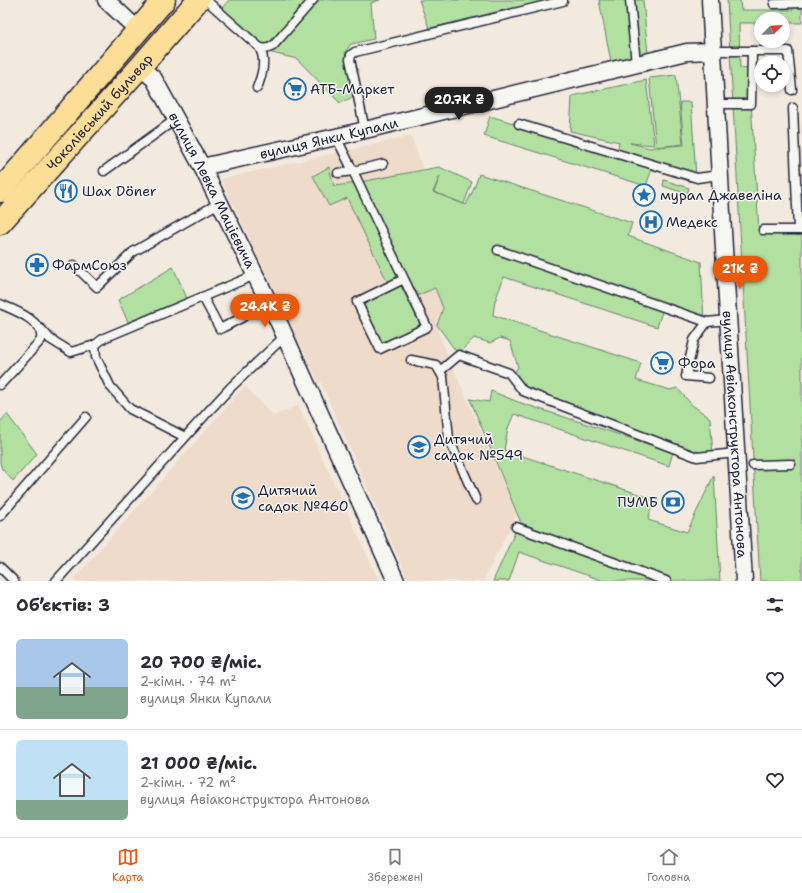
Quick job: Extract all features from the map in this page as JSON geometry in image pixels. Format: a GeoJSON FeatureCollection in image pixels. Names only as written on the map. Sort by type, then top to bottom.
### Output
{"type":"FeatureCollection","features":[{"type":"Feature","properties":{"kind":"main road","name":"Чоколівський бульвар"},"geometry":{"type":"LineString","coordinates":[[0,191],[164,0]]}},
{"type":"Feature","properties":{"kind":"main road","name":"Чоколівський бульвар"},"geometry":{"type":"LineString","coordinates":[[0,224],[198,0]]}},
{"type":"Feature","properties":{"kind":"street"},"geometry":{"type":"LineString","coordinates":[[106,0],[138,30]]}},
{"type":"Feature","properties":{"kind":"street","name":"вулиця Авіаконструктора Антонова"},"geometry":{"type":"LineString","coordinates":[[710,0],[744,581]]}},
{"type":"Feature","properties":{"kind":"street","name":"вулиця Янки Купали"},"geometry":{"type":"LineString","coordinates":[[202,168],[687,52],[712,51]]}},
{"type":"Feature","properties":{"kind":"street","name":"вулиця Левка Мацієвича"},"geometry":{"type":"LineString","coordinates":[[140,67],[154,79],[202,168],[284,336],[396,581]]}},
{"type":"Feature","properties":{"kind":"lane"},"geometry":{"type":"LineString","coordinates":[[206,0],[262,51],[262,75],[257,88]]}},
{"type":"Feature","properties":{"kind":"lane"},"geometry":{"type":"LineString","coordinates":[[259,47],[269,49],[273,46],[313,0]]}},
{"type":"Feature","properties":{"kind":"lane"},"geometry":{"type":"LineString","coordinates":[[630,0],[636,64]]}},
{"type":"Feature","properties":{"kind":"lane"},"geometry":{"type":"LineString","coordinates":[[365,130],[350,59],[355,52],[563,1]]}},
{"type":"Feature","properties":{"kind":"lane"},"geometry":{"type":"LineString","coordinates":[[774,4],[802,3]]}},
{"type":"Feature","properties":{"kind":"lane"},"geometry":{"type":"LineString","coordinates":[[712,51],[788,51],[792,90]]}},
{"type":"Feature","properties":{"kind":"lane"},"geometry":{"type":"LineString","coordinates":[[716,104],[751,104],[752,51]]}},
{"type":"Feature","properties":{"kind":"lane"},"geometry":{"type":"LineString","coordinates":[[763,230],[800,230],[793,108]]}},
{"type":"Feature","properties":{"kind":"lane"},"geometry":{"type":"LineString","coordinates":[[104,171],[176,119]]}},
{"type":"Feature","properties":{"kind":"lane"},"geometry":{"type":"LineString","coordinates":[[794,123],[802,128]]}},
{"type":"Feature","properties":{"kind":"lane"},"geometry":{"type":"LineString","coordinates":[[519,124],[697,178],[720,175]]}},
{"type":"Feature","properties":{"kind":"lane"},"geometry":{"type":"LineString","coordinates":[[336,137],[427,327],[380,349],[357,302],[404,279]]}},
{"type":"Feature","properties":{"kind":"lane"},"geometry":{"type":"LineString","coordinates":[[338,173],[383,164]]}},
{"type":"Feature","properties":{"kind":"lane"},"geometry":{"type":"LineString","coordinates":[[74,265],[96,287],[133,252],[219,203]]}},
{"type":"Feature","properties":{"kind":"lane"},"geometry":{"type":"LineString","coordinates":[[498,250],[707,322],[728,320]]}},
{"type":"Feature","properties":{"kind":"lane"},"geometry":{"type":"LineString","coordinates":[[0,304],[18,312],[37,324],[50,339],[71,352],[95,345],[104,338],[255,275]]}},
{"type":"Feature","properties":{"kind":"lane"},"geometry":{"type":"LineString","coordinates":[[203,297],[220,329],[243,317]]}},
{"type":"Feature","properties":{"kind":"lane"},"geometry":{"type":"LineString","coordinates":[[707,322],[694,340],[686,376],[709,378]]}},
{"type":"Feature","properties":{"kind":"lane"},"geometry":{"type":"LineString","coordinates":[[0,385],[41,340],[42,336],[40,328]]}},
{"type":"Feature","properties":{"kind":"lane"},"geometry":{"type":"LineString","coordinates":[[56,581],[184,437],[231,387],[284,336]]}},
{"type":"Feature","properties":{"kind":"lane"},"geometry":{"type":"LineString","coordinates":[[95,345],[96,357],[110,386],[130,408],[184,437]]}},
{"type":"Feature","properties":{"kind":"lane"},"geometry":{"type":"LineString","coordinates":[[440,372],[459,355],[509,373],[523,391],[697,457],[736,453]]}},
{"type":"Feature","properties":{"kind":"lane"},"geometry":{"type":"LineString","coordinates":[[411,360],[436,365],[443,377],[449,439],[476,500]]}},
{"type":"Feature","properties":{"kind":"lane"},"geometry":{"type":"LineString","coordinates":[[0,516],[86,417]]}},
{"type":"Feature","properties":{"kind":"lane"},"geometry":{"type":"LineString","coordinates":[[753,465],[790,464]]}},
{"type":"Feature","properties":{"kind":"lane"},"geometry":{"type":"LineString","coordinates":[[516,527],[666,581]]}},
{"type":"Feature","properties":{"kind":"lane"},"geometry":{"type":"LineString","coordinates":[[0,567],[14,581]]}},
{"type":"Feature","properties":{"kind":"shaded area"},"geometry":{"type":"Polygon","coordinates":[[[411,136],[460,271],[436,321],[439,335],[517,514],[483,581],[409,581],[321,383],[319,383],[221,179],[411,136]]]}},
{"type":"Feature","properties":{"kind":"shaded area","name":"Дитячий садок №460"},"geometry":{"type":"Polygon","coordinates":[[[245,386],[274,416],[298,405],[379,581],[72,581],[245,386]]]}},
{"type":"Feature","properties":{"kind":"green space"},"geometry":{"type":"Polygon","coordinates":[[[229,0],[380,0],[371,3],[374,39],[351,44],[345,52],[353,97],[340,103],[297,59],[272,53],[222,8],[229,0]]]}},
{"type":"Feature","properties":{"kind":"green space"},"geometry":{"type":"Polygon","coordinates":[[[419,0],[568,0],[429,28],[419,0]]]}},
{"type":"Feature","properties":{"kind":"green space"},"geometry":{"type":"Polygon","coordinates":[[[599,0],[643,0],[648,54],[611,62],[599,0]]]}},
{"type":"Feature","properties":{"kind":"green space"},"geometry":{"type":"Polygon","coordinates":[[[727,0],[740,0],[741,10],[793,10],[793,0],[802,0],[802,23],[790,23],[790,12],[754,12],[754,23],[739,23],[740,68],[752,69],[751,102],[759,231],[802,230],[802,581],[760,581],[727,0]]]}},
{"type":"Feature","properties":{"kind":"green space"},"geometry":{"type":"Polygon","coordinates":[[[676,75],[683,144],[657,147],[684,145],[680,102],[691,102],[696,177],[653,166],[646,186],[484,136],[490,116],[617,155],[619,142],[570,131],[572,96],[646,80],[654,145],[630,143],[650,148],[656,147],[649,78],[676,75]]]}},
{"type":"Feature","properties":{"kind":"green space"},"geometry":{"type":"Polygon","coordinates":[[[329,167],[334,186],[357,183],[402,278],[389,285],[347,198],[329,206],[313,176],[329,167]]]}},
{"type":"Feature","properties":{"kind":"green space"},"geometry":{"type":"Polygon","coordinates":[[[439,167],[472,182],[464,204],[434,192],[440,176],[433,192],[466,205],[479,174],[632,223],[628,236],[701,262],[704,321],[663,309],[657,327],[504,277],[495,301],[493,315],[641,363],[636,380],[670,390],[677,388],[692,405],[710,418],[713,454],[697,455],[525,389],[513,375],[518,367],[510,341],[500,338],[490,343],[474,338],[458,354],[437,325],[443,308],[435,288],[414,297],[360,182],[439,167]]]}},
{"type":"Feature","properties":{"kind":"green space"},"geometry":{"type":"Polygon","coordinates":[[[664,180],[689,188],[687,194],[663,186],[664,180]]]}},
{"type":"Feature","properties":{"kind":"green space"},"geometry":{"type":"Polygon","coordinates":[[[173,267],[187,298],[128,322],[118,300],[173,267]]]}},
{"type":"Feature","properties":{"kind":"green space"},"geometry":{"type":"Polygon","coordinates":[[[401,286],[421,326],[380,346],[360,304],[401,286]]]}},
{"type":"Feature","properties":{"kind":"green space"},"geometry":{"type":"Polygon","coordinates":[[[491,391],[518,402],[673,452],[669,466],[514,414],[508,428],[504,450],[654,499],[648,520],[687,532],[714,475],[720,581],[671,581],[521,523],[470,399],[489,402],[491,391]]]}},
{"type":"Feature","properties":{"kind":"green space"},"geometry":{"type":"Polygon","coordinates":[[[7,414],[37,454],[13,481],[2,469],[0,463],[0,422],[7,414]]]}},
{"type":"Feature","properties":{"kind":"green space"},"geometry":{"type":"Polygon","coordinates":[[[516,530],[657,581],[604,581],[519,552],[509,581],[493,581],[516,530]]]}},
{"type":"Feature","properties":{"kind":"place","name":"АТБ-Маркет"},"geometry":{"type":"Point","coordinates":[295,89]}},
{"type":"Feature","properties":{"kind":"place","name":"Шах Döner"},"geometry":{"type":"Point","coordinates":[66,191]}},
{"type":"Feature","properties":{"kind":"place","name":"мурал Джавеліна"},"geometry":{"type":"Point","coordinates":[644,195]}},
{"type":"Feature","properties":{"kind":"place","name":"Медекс"},"geometry":{"type":"Point","coordinates":[651,222]}},
{"type":"Feature","properties":{"kind":"place","name":"ФармСоюз"},"geometry":{"type":"Point","coordinates":[37,265]}},
{"type":"Feature","properties":{"kind":"place","name":"Фора"},"geometry":{"type":"Point","coordinates":[662,363]}},
{"type":"Feature","properties":{"kind":"place","name":"Дитячий садок №549"},"geometry":{"type":"Point","coordinates":[419,447]}},
{"type":"Feature","properties":{"kind":"place","name":"Дитячий садок №460"},"geometry":{"type":"Point","coordinates":[243,498]}},
{"type":"Feature","properties":{"kind":"place","name":"ПУМБ"},"geometry":{"type":"Point","coordinates":[673,502]}}]}
